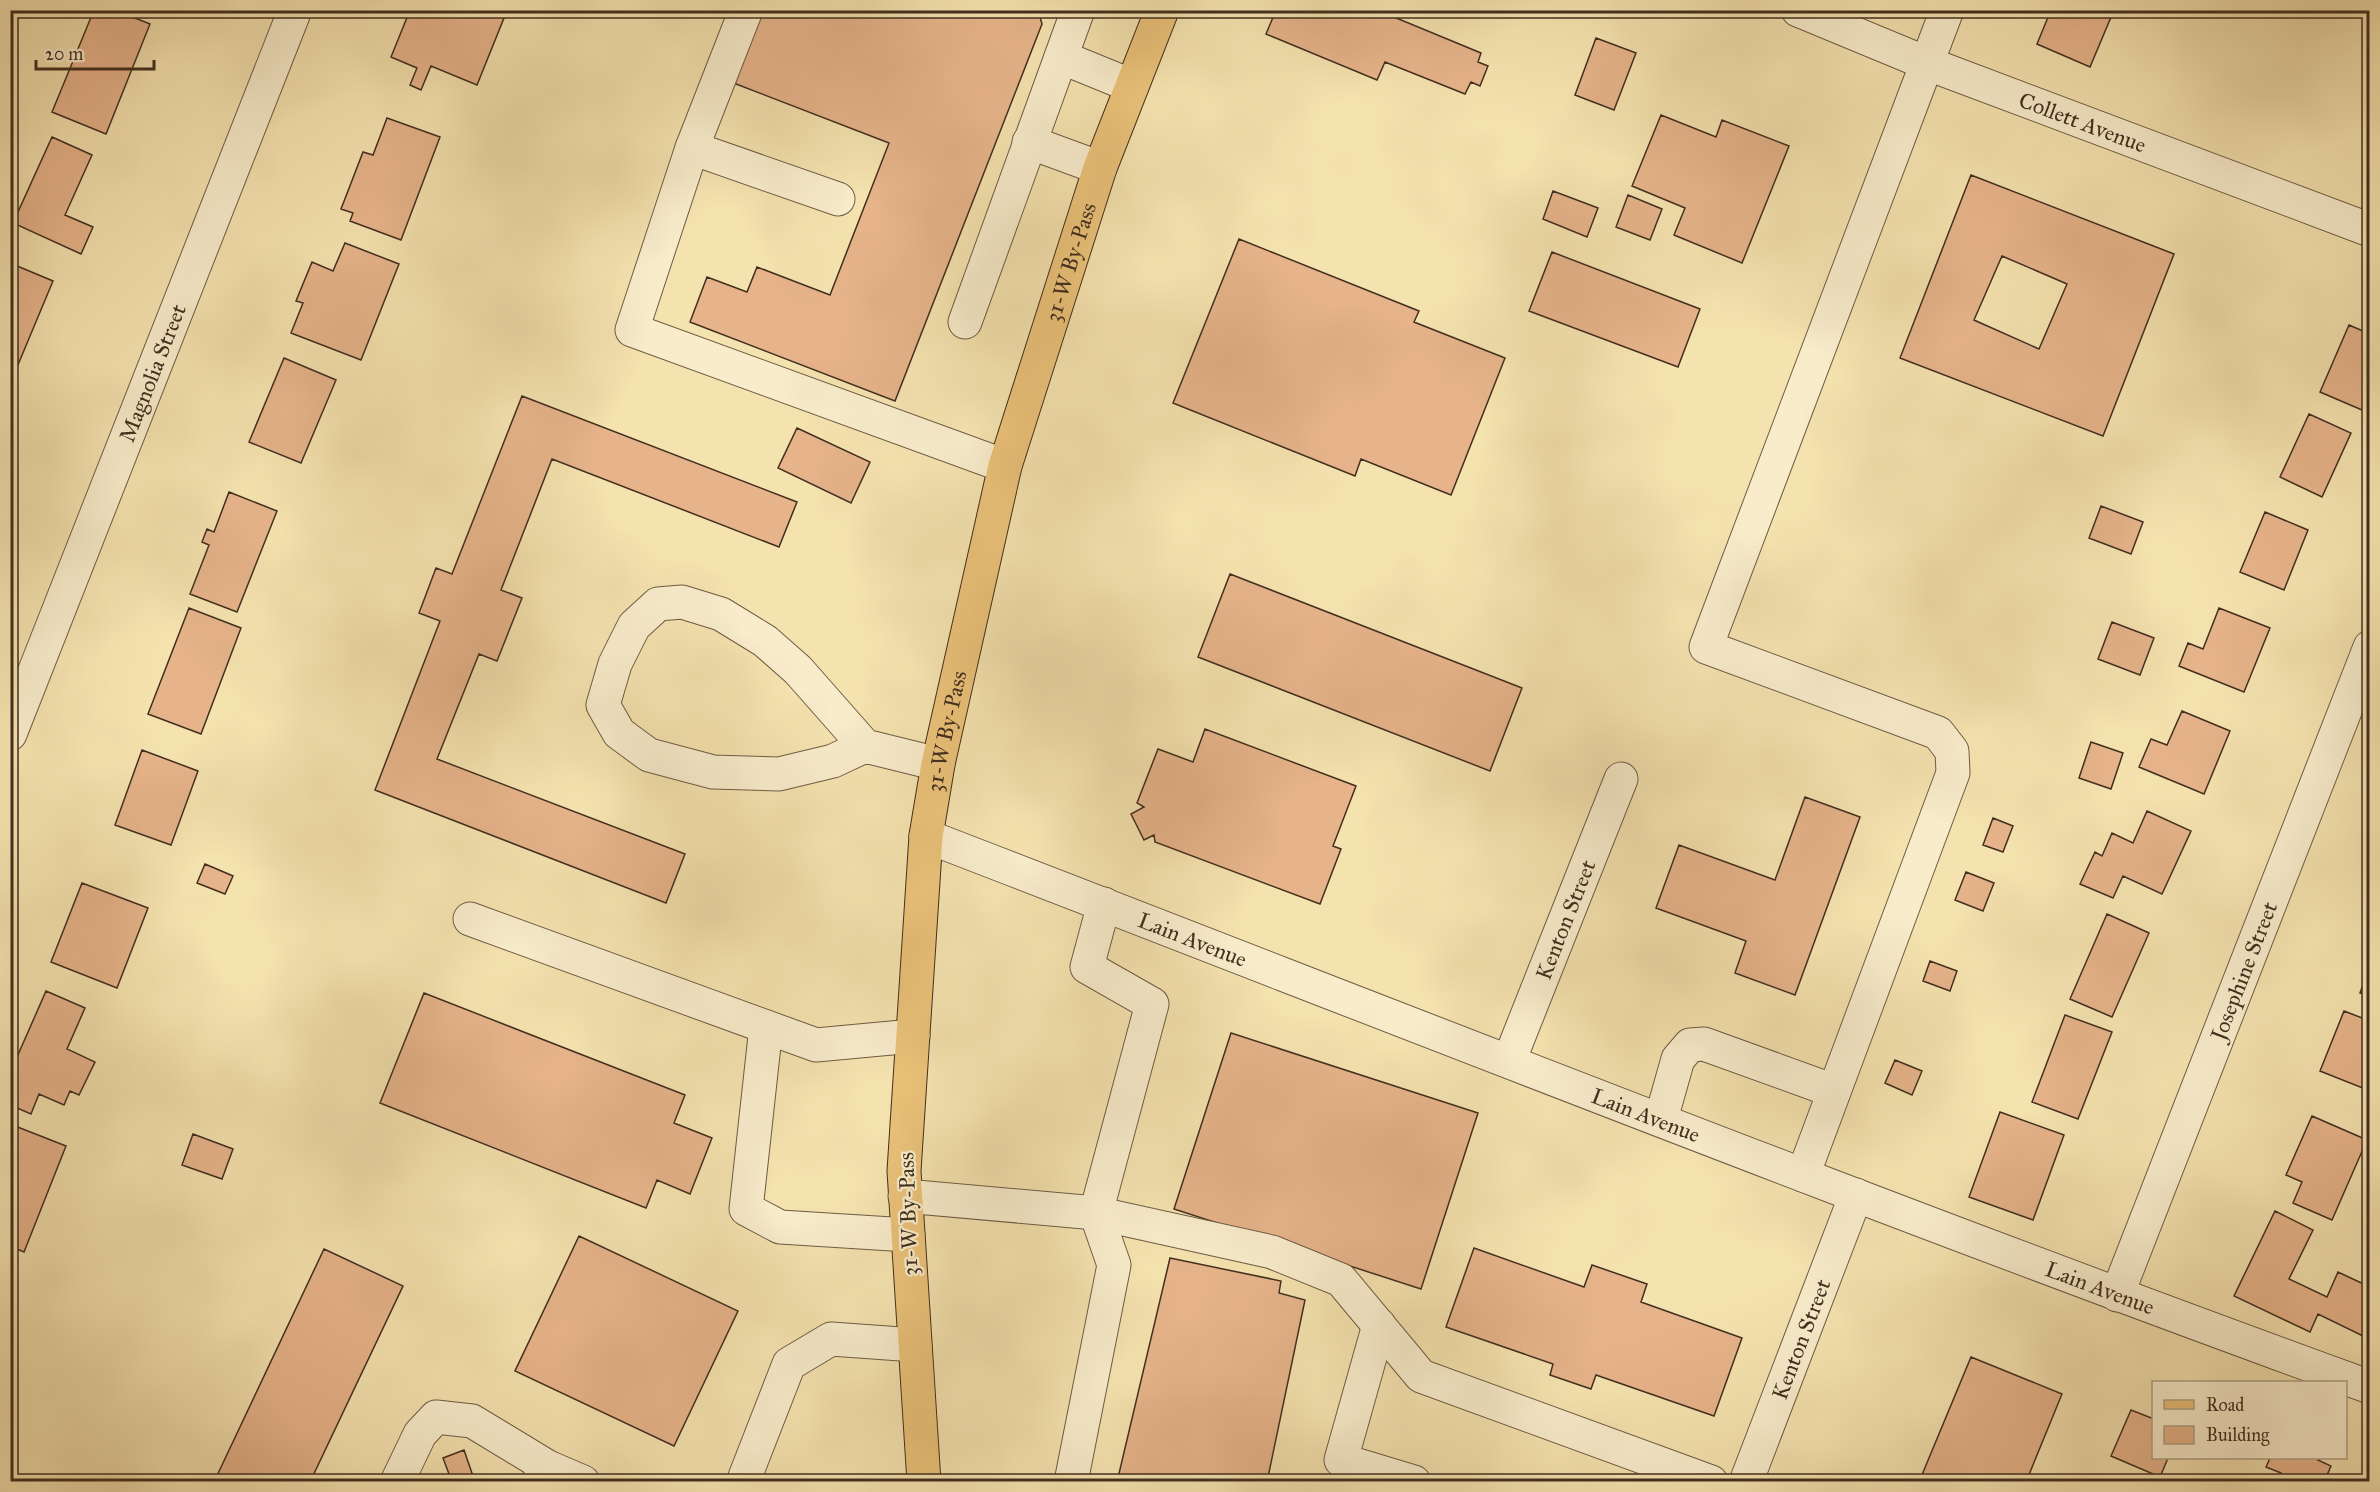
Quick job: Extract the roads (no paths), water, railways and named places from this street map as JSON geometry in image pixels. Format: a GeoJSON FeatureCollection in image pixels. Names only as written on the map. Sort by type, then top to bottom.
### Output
{"type":"FeatureCollection","features":[{"type":"Feature","properties":{"kind":"main road","name":"31-W By-Pass"},"geometry":{"type":"LineString","coordinates":[[924,1482],[904,1171],[926,836],[938,764],[1005,465],[1101,168],[1162,10]]}},
{"type":"Feature","properties":{"kind":"street","name":"Magnolia Street"},"geometry":{"type":"LineString","coordinates":[[10,734],[295,10]]}},
{"type":"Feature","properties":{"kind":"street"},"geometry":{"type":"LineString","coordinates":[[746,10],[692,148],[632,330],[1005,465]]}},
{"type":"Feature","properties":{"kind":"street"},"geometry":{"type":"LineString","coordinates":[[964,322],[1078,10]]}},
{"type":"Feature","properties":{"kind":"street","name":"Collett Avenue"},"geometry":{"type":"LineString","coordinates":[[1798,10],[1926,63],[2370,230]]}},
{"type":"Feature","properties":{"kind":"street"},"geometry":{"type":"LineString","coordinates":[[1803,1175],[1953,772],[1952,751],[1938,733],[1706,647],[1947,10]]}},
{"type":"Feature","properties":{"kind":"street"},"geometry":{"type":"LineString","coordinates":[[1060,57],[1132,86]]}},
{"type":"Feature","properties":{"kind":"street"},"geometry":{"type":"LineString","coordinates":[[1029,142],[1101,168]]}},
{"type":"Feature","properties":{"kind":"street"},"geometry":{"type":"LineString","coordinates":[[692,148],[838,199]]}},
{"type":"Feature","properties":{"kind":"street"},"geometry":{"type":"LineString","coordinates":[[865,746],[833,760],[779,774],[712,772],[649,756],[619,733],[603,705],[615,664],[634,626],[658,604],[682,602],[721,614],[765,641],[798,669],[865,746],[938,764]]}},
{"type":"Feature","properties":{"kind":"street","name":"Josephine Street"},"geometry":{"type":"LineString","coordinates":[[2117,1295],[2370,647]]}},
{"type":"Feature","properties":{"kind":"street","name":"Kenton Street"},"geometry":{"type":"LineString","coordinates":[[1509,1061],[1621,779]]}},
{"type":"Feature","properties":{"kind":"street","name":"Lain Avenue"},"geometry":{"type":"LineString","coordinates":[[926,836],[1856,1196],[2117,1295],[2370,1387]]}},
{"type":"Feature","properties":{"kind":"street"},"geometry":{"type":"LineString","coordinates":[[1071,1482],[1114,1265],[1096,1213],[1152,1004],[1087,968],[1104,904]]}},
{"type":"Feature","properties":{"kind":"street"},"geometry":{"type":"LineString","coordinates":[[470,920],[816,1045],[913,1036]]}},
{"type":"Feature","properties":{"kind":"street"},"geometry":{"type":"LineString","coordinates":[[766,1027],[746,1209],[780,1227],[908,1235]]}},
{"type":"Feature","properties":{"kind":"street"},"geometry":{"type":"LineString","coordinates":[[1661,1119],[1678,1059],[1690,1045],[1704,1044],[1834,1091]]}},
{"type":"Feature","properties":{"kind":"street"},"geometry":{"type":"LineString","coordinates":[[905,1196],[1096,1213],[1272,1252],[1341,1280],[1421,1376],[1711,1482]]}},
{"type":"Feature","properties":{"kind":"street","name":"Kenton Street"},"geometry":{"type":"LineString","coordinates":[[1746,1482],[1856,1196]]}},
{"type":"Feature","properties":{"kind":"street"},"geometry":{"type":"LineString","coordinates":[[1379,1325],[1341,1460],[1414,1482]]}},
{"type":"Feature","properties":{"kind":"street"},"geometry":{"type":"LineString","coordinates":[[743,1482],[789,1364],[831,1339],[915,1345]]}},
{"type":"Feature","properties":{"kind":"street"},"geometry":{"type":"LineString","coordinates":[[397,1482],[420,1434],[436,1417],[472,1421],[543,1474],[584,1482]]}}]}
